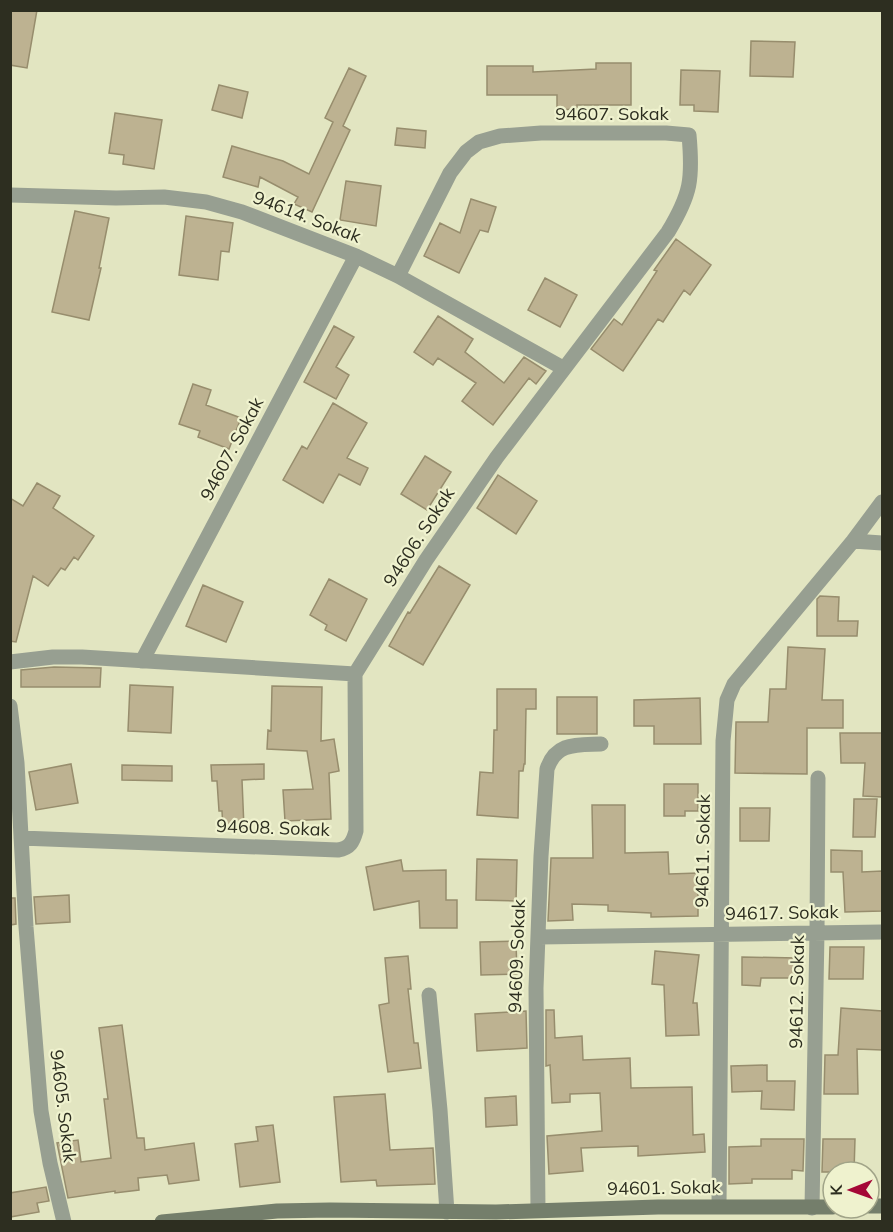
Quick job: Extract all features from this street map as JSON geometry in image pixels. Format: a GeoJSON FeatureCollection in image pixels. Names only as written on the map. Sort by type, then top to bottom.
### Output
{"type":"FeatureCollection","features":[{"type":"Feature","properties":{"kind":"street","name":"94607. Sokak"},"geometry":{"type":"LineString","coordinates":[[398,276],[450,172],[465,152],[479,142],[500,136],[541,133],[689,135]]}},
{"type":"Feature","properties":{"kind":"street","name":"94606. Sokak"},"geometry":{"type":"LineString","coordinates":[[356,674],[465,502],[563,368],[668,232],[682,208],[690,187],[689,135]]}},
{"type":"Feature","properties":{"kind":"street","name":"94614. Sokak"},"geometry":{"type":"LineString","coordinates":[[10,195],[164,197],[206,202],[252,216],[357,256],[398,276],[563,368]]}},
{"type":"Feature","properties":{"kind":"street","name":"94607. Sokak"},"geometry":{"type":"LineString","coordinates":[[142,661],[357,256]]}},
{"type":"Feature","properties":{"kind":"street","name":"94611. Sokak"},"geometry":{"type":"LineString","coordinates":[[719,1206],[723,741],[727,700],[734,684],[853,541],[882,502]]}},
{"type":"Feature","properties":{"kind":"street"},"geometry":{"type":"LineString","coordinates":[[853,541],[882,543]]}},
{"type":"Feature","properties":{"kind":"street"},"geometry":{"type":"LineString","coordinates":[[10,662],[53,657],[356,674]]}},
{"type":"Feature","properties":{"kind":"street","name":"94608. Sokak"},"geometry":{"type":"LineString","coordinates":[[21,838],[346,849],[354,839],[356,831],[356,674]]}},
{"type":"Feature","properties":{"kind":"street","name":"94605. Sokak"},"geometry":{"type":"LineString","coordinates":[[10,706],[16,751],[26,927],[44,1128],[64,1221]]}},
{"type":"Feature","properties":{"kind":"street","name":"94609. Sokak"},"geometry":{"type":"LineString","coordinates":[[538,1210],[535,1023],[543,811],[547,769],[550,759],[558,751],[570,746],[601,744]]}},
{"type":"Feature","properties":{"kind":"street","name":"94612. Sokak"},"geometry":{"type":"LineString","coordinates":[[812,1208],[818,778]]}},
{"type":"Feature","properties":{"kind":"street","name":"94617. Sokak"},"geometry":{"type":"LineString","coordinates":[[539,937],[882,932]]}},
{"type":"Feature","properties":{"kind":"street"},"geometry":{"type":"LineString","coordinates":[[429,995],[447,1212]]}},
{"type":"Feature","properties":{"kind":"street","name":"94601. Sokak"},"geometry":{"type":"LineString","coordinates":[[162,1221],[277,1211],[447,1212],[496,1217],[538,1210],[719,1206],[821,1208]]}},
{"type":"Feature","properties":{"kind":"building"},"geometry":{"type":"Polygon","coordinates":[[[10,10],[37,10],[27,68],[10,65],[10,10]]]}},
{"type":"Feature","properties":{"kind":"building"},"geometry":{"type":"Polygon","coordinates":[[[751,41],[795,42],[793,77],[750,76],[751,41]]]}},
{"type":"Feature","properties":{"kind":"building"},"geometry":{"type":"Polygon","coordinates":[[[596,63],[631,63],[631,105],[577,105],[577,109],[557,110],[557,95],[487,95],[487,66],[533,66],[533,72],[596,69],[596,63]]]}},
{"type":"Feature","properties":{"kind":"building"},"geometry":{"type":"Polygon","coordinates":[[[349,68],[366,76],[343,126],[350,130],[312,212],[294,204],[298,197],[260,177],[258,187],[223,177],[232,146],[283,161],[309,174],[333,122],[325,118],[349,68]]]}},
{"type":"Feature","properties":{"kind":"building"},"geometry":{"type":"Polygon","coordinates":[[[681,70],[720,71],[718,112],[694,111],[694,105],[680,105],[681,70]]]}},
{"type":"Feature","properties":{"kind":"building"},"geometry":{"type":"Polygon","coordinates":[[[219,85],[248,92],[242,118],[212,110],[219,85]]]}},
{"type":"Feature","properties":{"kind":"building"},"geometry":{"type":"Polygon","coordinates":[[[115,113],[162,120],[154,169],[123,164],[124,155],[109,153],[115,113]]]}},
{"type":"Feature","properties":{"kind":"building"},"geometry":{"type":"Polygon","coordinates":[[[397,128],[426,131],[425,148],[395,145],[397,128]]]}},
{"type":"Feature","properties":{"kind":"building"},"geometry":{"type":"Polygon","coordinates":[[[346,181],[381,186],[376,226],[340,220],[346,181]]]}},
{"type":"Feature","properties":{"kind":"building"},"geometry":{"type":"Polygon","coordinates":[[[471,199],[496,207],[488,232],[480,230],[459,273],[424,256],[440,223],[460,233],[471,199]]]}},
{"type":"Feature","properties":{"kind":"building"},"geometry":{"type":"Polygon","coordinates":[[[75,211],[109,218],[89,320],[52,312],[75,211]]]}},
{"type":"Feature","properties":{"kind":"building"},"geometry":{"type":"Polygon","coordinates":[[[186,216],[233,223],[229,252],[221,251],[218,280],[179,275],[186,216]]]}},
{"type":"Feature","properties":{"kind":"building"},"geometry":{"type":"Polygon","coordinates":[[[676,239],[711,265],[690,295],[684,290],[663,322],[658,319],[623,371],[591,349],[614,319],[622,325],[657,271],[654,270],[676,239]]]}},
{"type":"Feature","properties":{"kind":"building"},"geometry":{"type":"Polygon","coordinates":[[[545,278],[577,295],[560,327],[528,310],[545,278]]]}},
{"type":"Feature","properties":{"kind":"building"},"geometry":{"type":"Polygon","coordinates":[[[438,316],[473,339],[465,352],[504,383],[524,357],[546,371],[536,384],[529,378],[493,425],[462,401],[476,383],[438,358],[433,365],[414,352],[438,316]]]}},
{"type":"Feature","properties":{"kind":"building"},"geometry":{"type":"Polygon","coordinates":[[[334,326],[354,337],[336,367],[349,375],[336,399],[304,382],[334,326]]]}},
{"type":"Feature","properties":{"kind":"building"},"geometry":{"type":"Polygon","coordinates":[[[193,384],[211,390],[206,405],[241,418],[229,449],[198,437],[200,431],[179,424],[193,384]]]}},
{"type":"Feature","properties":{"kind":"building"},"geometry":{"type":"Polygon","coordinates":[[[333,403],[367,423],[347,458],[368,468],[360,485],[339,474],[323,503],[283,480],[302,446],[307,449],[333,403]]]}},
{"type":"Feature","properties":{"kind":"building"},"geometry":{"type":"Polygon","coordinates":[[[425,456],[451,472],[427,510],[401,494],[425,456]]]}},
{"type":"Feature","properties":{"kind":"building"},"geometry":{"type":"Polygon","coordinates":[[[498,475],[537,501],[516,534],[477,508],[498,475]]]}},
{"type":"Feature","properties":{"kind":"building"},"geometry":{"type":"Polygon","coordinates":[[[37,483],[60,496],[53,508],[94,536],[78,560],[74,557],[65,570],[61,568],[48,586],[33,576],[16,642],[10,641],[10,498],[23,506],[37,483]]]}},
{"type":"Feature","properties":{"kind":"building"},"geometry":{"type":"Polygon","coordinates":[[[439,566],[470,585],[423,665],[389,646],[408,612],[410,613],[439,566]]]}},
{"type":"Feature","properties":{"kind":"building"},"geometry":{"type":"Polygon","coordinates":[[[329,579],[367,599],[346,641],[325,630],[327,625],[310,615],[329,579]]]}},
{"type":"Feature","properties":{"kind":"building"},"geometry":{"type":"Polygon","coordinates":[[[203,585],[243,602],[226,642],[186,626],[203,585]]]}},
{"type":"Feature","properties":{"kind":"building"},"geometry":{"type":"Polygon","coordinates":[[[820,596],[839,597],[838,621],[858,621],[857,636],[817,636],[817,599],[820,596]]]}},
{"type":"Feature","properties":{"kind":"building"},"geometry":{"type":"Polygon","coordinates":[[[788,647],[825,649],[822,700],[843,700],[843,728],[807,728],[807,774],[735,773],[736,722],[768,722],[770,689],[786,689],[788,647]]]}},
{"type":"Feature","properties":{"kind":"building"},"geometry":{"type":"Polygon","coordinates":[[[54,667],[101,668],[100,687],[21,687],[21,670],[54,667]]]}},
{"type":"Feature","properties":{"kind":"building"},"geometry":{"type":"Polygon","coordinates":[[[130,685],[173,687],[171,733],[128,731],[130,685]]]}},
{"type":"Feature","properties":{"kind":"building"},"geometry":{"type":"Polygon","coordinates":[[[272,686],[322,687],[321,741],[334,739],[339,771],[329,773],[331,819],[285,821],[283,790],[313,789],[307,751],[267,749],[268,730],[271,731],[272,686]]]}},
{"type":"Feature","properties":{"kind":"building"},"geometry":{"type":"Polygon","coordinates":[[[497,689],[536,689],[536,709],[526,709],[525,764],[523,771],[519,771],[518,818],[477,815],[480,772],[493,773],[494,730],[497,730],[497,689]]]}},
{"type":"Feature","properties":{"kind":"building"},"geometry":{"type":"Polygon","coordinates":[[[557,697],[597,697],[597,734],[557,734],[557,697]]]}},
{"type":"Feature","properties":{"kind":"building"},"geometry":{"type":"Polygon","coordinates":[[[700,698],[701,744],[654,744],[654,726],[634,726],[634,700],[700,698]]]}},
{"type":"Feature","properties":{"kind":"building"},"geometry":{"type":"Polygon","coordinates":[[[840,733],[882,733],[882,797],[863,796],[865,763],[841,763],[840,733]]]}},
{"type":"Feature","properties":{"kind":"building"},"geometry":{"type":"Polygon","coordinates":[[[71,764],[78,803],[36,810],[29,772],[71,764]]]}},
{"type":"Feature","properties":{"kind":"building"},"geometry":{"type":"Polygon","coordinates":[[[264,764],[264,779],[242,780],[244,828],[223,829],[217,781],[212,781],[211,765],[264,764]]]}},
{"type":"Feature","properties":{"kind":"building"},"geometry":{"type":"Polygon","coordinates":[[[122,765],[172,766],[172,781],[122,780],[122,765]]]}},
{"type":"Feature","properties":{"kind":"building"},"geometry":{"type":"Polygon","coordinates":[[[664,784],[698,784],[698,811],[685,811],[685,816],[664,816],[664,784]]]}},
{"type":"Feature","properties":{"kind":"building"},"geometry":{"type":"Polygon","coordinates":[[[854,799],[877,799],[875,837],[853,837],[854,799]]]}},
{"type":"Feature","properties":{"kind":"building"},"geometry":{"type":"Polygon","coordinates":[[[592,805],[625,805],[625,853],[668,852],[669,874],[698,873],[698,916],[651,917],[651,913],[608,911],[608,905],[572,904],[573,920],[548,921],[551,858],[593,858],[592,805]]]}},
{"type":"Feature","properties":{"kind":"building"},"geometry":{"type":"Polygon","coordinates":[[[740,808],[770,808],[769,841],[740,841],[740,808]]]}},
{"type":"Feature","properties":{"kind":"building"},"geometry":{"type":"Polygon","coordinates":[[[831,850],[862,851],[862,872],[882,871],[882,911],[845,912],[843,872],[831,872],[831,850]]]}},
{"type":"Feature","properties":{"kind":"building"},"geometry":{"type":"Polygon","coordinates":[[[477,859],[517,860],[516,901],[476,900],[477,859]]]}},
{"type":"Feature","properties":{"kind":"building"},"geometry":{"type":"Polygon","coordinates":[[[401,860],[403,871],[446,870],[446,900],[457,900],[457,928],[420,928],[419,901],[374,910],[366,867],[401,860]]]}},
{"type":"Feature","properties":{"kind":"building"},"geometry":{"type":"Polygon","coordinates":[[[69,895],[70,922],[36,924],[34,897],[69,895]]]}},
{"type":"Feature","properties":{"kind":"building"},"geometry":{"type":"Polygon","coordinates":[[[10,898],[15,898],[16,924],[10,925],[10,898]]]}},
{"type":"Feature","properties":{"kind":"building"},"geometry":{"type":"Polygon","coordinates":[[[516,941],[517,974],[481,975],[480,942],[516,941]]]}},
{"type":"Feature","properties":{"kind":"building"},"geometry":{"type":"Polygon","coordinates":[[[830,947],[864,947],[863,979],[829,979],[830,947]]]}},
{"type":"Feature","properties":{"kind":"building"},"geometry":{"type":"Polygon","coordinates":[[[655,951],[699,955],[693,1003],[697,1003],[699,1035],[666,1036],[664,985],[652,984],[655,951]]]}},
{"type":"Feature","properties":{"kind":"building"},"geometry":{"type":"Polygon","coordinates":[[[408,956],[411,989],[408,989],[414,1043],[418,1043],[421,1068],[388,1072],[379,1005],[389,1003],[385,958],[408,956]]]}},
{"type":"Feature","properties":{"kind":"building"},"geometry":{"type":"Polygon","coordinates":[[[742,957],[796,958],[796,978],[761,978],[760,986],[742,985],[742,957]]]}},
{"type":"Feature","properties":{"kind":"building"},"geometry":{"type":"Polygon","coordinates":[[[841,1008],[882,1011],[882,1050],[857,1049],[858,1094],[824,1094],[825,1055],[838,1055],[841,1008]]]}},
{"type":"Feature","properties":{"kind":"building"},"geometry":{"type":"Polygon","coordinates":[[[546,1010],[554,1010],[555,1038],[582,1036],[583,1060],[630,1058],[631,1088],[692,1087],[693,1135],[704,1134],[705,1152],[638,1156],[638,1146],[581,1148],[583,1171],[549,1174],[547,1136],[602,1131],[600,1093],[570,1094],[570,1102],[552,1103],[550,1065],[546,1066],[546,1010]]]}},
{"type":"Feature","properties":{"kind":"building"},"geometry":{"type":"Polygon","coordinates":[[[526,1011],[527,1048],[477,1051],[475,1014],[526,1011]]]}},
{"type":"Feature","properties":{"kind":"building"},"geometry":{"type":"Polygon","coordinates":[[[122,1025],[137,1138],[144,1138],[145,1150],[194,1143],[199,1180],[169,1184],[167,1175],[138,1178],[139,1190],[68,1198],[57,1143],[78,1140],[81,1162],[111,1158],[104,1099],[108,1099],[99,1028],[122,1025]]]}},
{"type":"Feature","properties":{"kind":"building"},"geometry":{"type":"Polygon","coordinates":[[[767,1065],[767,1081],[795,1081],[794,1110],[761,1109],[762,1091],[732,1092],[731,1066],[767,1065]]]}},
{"type":"Feature","properties":{"kind":"building"},"geometry":{"type":"Polygon","coordinates":[[[385,1094],[390,1150],[433,1148],[435,1184],[377,1186],[376,1180],[341,1182],[334,1097],[385,1094]]]}},
{"type":"Feature","properties":{"kind":"building"},"geometry":{"type":"Polygon","coordinates":[[[516,1096],[517,1125],[486,1127],[485,1098],[516,1096]]]}},
{"type":"Feature","properties":{"kind":"building"},"geometry":{"type":"Polygon","coordinates":[[[273,1125],[280,1182],[240,1187],[235,1144],[258,1141],[256,1127],[273,1125]]]}},
{"type":"Feature","properties":{"kind":"building"},"geometry":{"type":"Polygon","coordinates":[[[761,1139],[804,1139],[803,1171],[792,1170],[792,1179],[752,1179],[752,1183],[729,1184],[729,1147],[761,1146],[761,1139]]]}},
{"type":"Feature","properties":{"kind":"building"},"geometry":{"type":"Polygon","coordinates":[[[823,1139],[855,1139],[854,1160],[822,1160],[823,1139]]]}},
{"type":"Feature","properties":{"kind":"building"},"geometry":{"type":"Polygon","coordinates":[[[46,1187],[49,1201],[37,1203],[39,1212],[10,1217],[10,1193],[46,1187]]]}}]}
